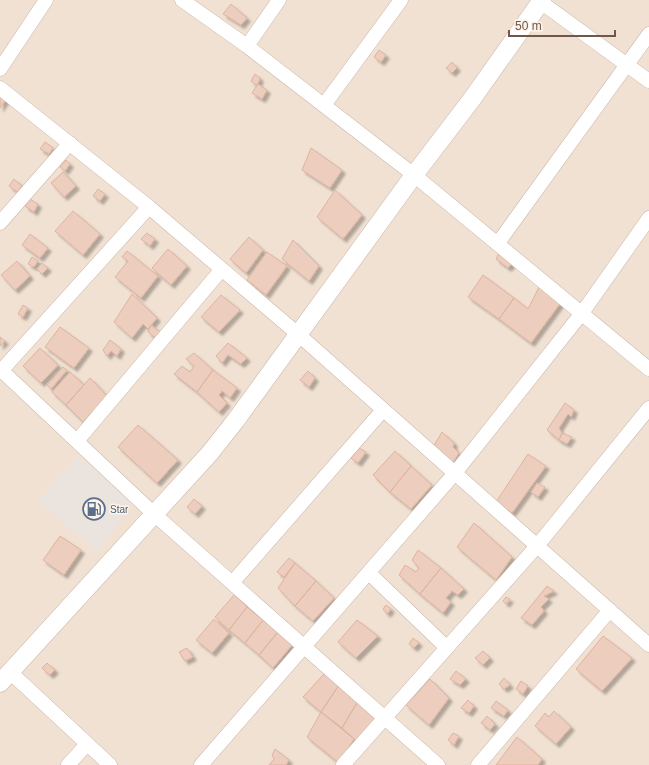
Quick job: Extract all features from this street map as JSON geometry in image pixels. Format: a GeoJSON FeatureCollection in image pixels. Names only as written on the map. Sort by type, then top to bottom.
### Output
{"type":"FeatureCollection","features":[{"type":"Feature","properties":{"kind":"street"},"geometry":{"type":"LineString","coordinates":[[0,69],[46,0]]}},
{"type":"Feature","properties":{"kind":"street"},"geometry":{"type":"LineString","coordinates":[[182,0],[247,46],[414,175],[649,369]]}},
{"type":"Feature","properties":{"kind":"street"},"geometry":{"type":"LineString","coordinates":[[247,46],[279,0]]}},
{"type":"Feature","properties":{"kind":"street"},"geometry":{"type":"LineString","coordinates":[[324,105],[401,0]]}},
{"type":"Feature","properties":{"kind":"street"},"geometry":{"type":"LineString","coordinates":[[110,765],[3,673],[154,514],[219,442],[299,335],[414,175],[472,99],[540,1],[649,81]]}},
{"type":"Feature","properties":{"kind":"street"},"geometry":{"type":"LineString","coordinates":[[498,244],[649,34]]}},
{"type":"Feature","properties":{"kind":"street"},"geometry":{"type":"LineString","coordinates":[[0,88],[149,207],[299,335],[649,645]]}},
{"type":"Feature","properties":{"kind":"street"},"geometry":{"type":"LineString","coordinates":[[0,223],[70,143]]}},
{"type":"Feature","properties":{"kind":"street"},"geometry":{"type":"LineString","coordinates":[[149,207],[0,370],[154,514],[438,765]]}},
{"type":"Feature","properties":{"kind":"street"},"geometry":{"type":"LineString","coordinates":[[201,765],[455,473],[582,313],[649,218]]}},
{"type":"Feature","properties":{"kind":"street"},"geometry":{"type":"LineString","coordinates":[[77,441],[222,270]]}},
{"type":"Feature","properties":{"kind":"street"},"geometry":{"type":"LineString","coordinates":[[343,765],[537,546],[649,408]]}},
{"type":"Feature","properties":{"kind":"street"},"geometry":{"type":"LineString","coordinates":[[232,583],[383,410]]}},
{"type":"Feature","properties":{"kind":"street"},"geometry":{"type":"LineString","coordinates":[[369,573],[447,648]]}},
{"type":"Feature","properties":{"kind":"street"},"geometry":{"type":"LineString","coordinates":[[478,765],[610,610]]}},
{"type":"Feature","properties":{"kind":"street"},"geometry":{"type":"LineString","coordinates":[[68,765],[87,744]]}},
{"type":"Feature","properties":{"kind":"shaded area"},"geometry":{"type":"Polygon","coordinates":[[[0,0],[649,0],[649,765],[0,765],[0,0]]]}},
{"type":"Feature","properties":{"kind":"shaded area"},"geometry":{"type":"Polygon","coordinates":[[[77,456],[133,503],[98,552],[38,501],[77,456]]]}},
{"type":"Feature","properties":{"kind":"building"},"geometry":{"type":"Polygon","coordinates":[[[231,4],[247,18],[241,25],[223,14],[231,4]]]}},
{"type":"Feature","properties":{"kind":"building"},"geometry":{"type":"Polygon","coordinates":[[[379,50],[386,55],[381,62],[374,57],[379,50]]]}},
{"type":"Feature","properties":{"kind":"building"},"geometry":{"type":"Polygon","coordinates":[[[452,62],[457,68],[452,73],[446,68],[452,62]]]}},
{"type":"Feature","properties":{"kind":"building"},"geometry":{"type":"Polygon","coordinates":[[[255,74],[260,78],[258,84],[256,85],[251,81],[255,74]]]}},
{"type":"Feature","properties":{"kind":"building"},"geometry":{"type":"Polygon","coordinates":[[[258,84],[267,90],[262,99],[252,93],[258,84]]]}},
{"type":"Feature","properties":{"kind":"building"},"geometry":{"type":"Polygon","coordinates":[[[0,95],[6,99],[0,108],[0,95]]]}},
{"type":"Feature","properties":{"kind":"building"},"geometry":{"type":"Polygon","coordinates":[[[45,142],[53,148],[49,154],[40,149],[45,142]]]}},
{"type":"Feature","properties":{"kind":"building"},"geometry":{"type":"Polygon","coordinates":[[[311,148],[342,170],[330,188],[302,170],[311,148]]]}},
{"type":"Feature","properties":{"kind":"building"},"geometry":{"type":"Polygon","coordinates":[[[66,160],[70,164],[65,171],[60,167],[66,160]]]}},
{"type":"Feature","properties":{"kind":"building"},"geometry":{"type":"Polygon","coordinates":[[[63,172],[76,186],[64,197],[51,183],[63,172]]]}},
{"type":"Feature","properties":{"kind":"building"},"geometry":{"type":"Polygon","coordinates":[[[14,179],[22,186],[17,192],[9,186],[14,179]]]}},
{"type":"Feature","properties":{"kind":"building"},"geometry":{"type":"Polygon","coordinates":[[[98,189],[105,194],[100,201],[93,196],[98,189]]]}},
{"type":"Feature","properties":{"kind":"building"},"geometry":{"type":"Polygon","coordinates":[[[335,190],[362,215],[343,239],[317,217],[335,190]]]}},
{"type":"Feature","properties":{"kind":"building"},"geometry":{"type":"Polygon","coordinates":[[[30,199],[38,204],[34,212],[25,206],[30,199]]]}},
{"type":"Feature","properties":{"kind":"building"},"geometry":{"type":"Polygon","coordinates":[[[73,211],[100,234],[83,255],[55,231],[73,211]]]}},
{"type":"Feature","properties":{"kind":"building"},"geometry":{"type":"Polygon","coordinates":[[[147,233],[155,239],[150,246],[141,239],[147,233]]]}},
{"type":"Feature","properties":{"kind":"building"},"geometry":{"type":"Polygon","coordinates":[[[30,234],[48,248],[40,258],[22,245],[30,234]]]}},
{"type":"Feature","properties":{"kind":"building"},"geometry":{"type":"Polygon","coordinates":[[[249,237],[263,250],[246,273],[230,259],[249,237]]]}},
{"type":"Feature","properties":{"kind":"building"},"geometry":{"type":"Polygon","coordinates":[[[293,240],[319,266],[309,281],[282,259],[293,240]]]}},
{"type":"Feature","properties":{"kind":"building"},"geometry":{"type":"Polygon","coordinates":[[[168,249],[187,266],[171,285],[152,268],[168,249]]]}},
{"type":"Feature","properties":{"kind":"building"},"geometry":{"type":"Polygon","coordinates":[[[501,249],[514,261],[508,268],[496,259],[501,249]]]}},
{"type":"Feature","properties":{"kind":"building"},"geometry":{"type":"Polygon","coordinates":[[[127,251],[158,276],[141,298],[115,277],[128,261],[122,257],[127,251]]]}},
{"type":"Feature","properties":{"kind":"building"},"geometry":{"type":"Polygon","coordinates":[[[267,252],[287,266],[266,295],[247,280],[267,252]]]}},
{"type":"Feature","properties":{"kind":"building"},"geometry":{"type":"Polygon","coordinates":[[[32,257],[38,261],[34,267],[28,264],[32,257]]]}},
{"type":"Feature","properties":{"kind":"building"},"geometry":{"type":"Polygon","coordinates":[[[17,261],[30,276],[15,290],[1,275],[17,261]]]}},
{"type":"Feature","properties":{"kind":"building"},"geometry":{"type":"Polygon","coordinates":[[[42,263],[48,268],[42,274],[37,269],[42,263]]]}},
{"type":"Feature","properties":{"kind":"building"},"geometry":{"type":"Polygon","coordinates":[[[483,275],[514,298],[499,319],[468,297],[483,275]]]}},
{"type":"Feature","properties":{"kind":"building"},"geometry":{"type":"Polygon","coordinates":[[[540,285],[562,301],[531,343],[499,319],[514,298],[528,309],[540,285]]]}},
{"type":"Feature","properties":{"kind":"building"},"geometry":{"type":"Polygon","coordinates":[[[132,294],[157,318],[148,329],[143,324],[132,338],[114,322],[132,294]]]}},
{"type":"Feature","properties":{"kind":"building"},"geometry":{"type":"Polygon","coordinates":[[[221,295],[240,310],[219,332],[201,317],[221,295]]]}},
{"type":"Feature","properties":{"kind":"building"},"geometry":{"type":"Polygon","coordinates":[[[23,305],[28,308],[23,317],[18,314],[23,305]]]}},
{"type":"Feature","properties":{"kind":"building"},"geometry":{"type":"Polygon","coordinates":[[[151,325],[162,333],[157,339],[148,332],[151,325]]]}},
{"type":"Feature","properties":{"kind":"building"},"geometry":{"type":"Polygon","coordinates":[[[60,327],[89,348],[74,368],[45,347],[60,327]]]}},
{"type":"Feature","properties":{"kind":"building"},"geometry":{"type":"Polygon","coordinates":[[[0,337],[5,341],[0,346],[0,337]]]}},
{"type":"Feature","properties":{"kind":"building"},"geometry":{"type":"Polygon","coordinates":[[[110,340],[121,349],[117,356],[111,351],[107,356],[103,350],[110,340]]]}},
{"type":"Feature","properties":{"kind":"building"},"geometry":{"type":"Polygon","coordinates":[[[228,343],[247,358],[241,364],[228,355],[222,363],[216,356],[228,343]]]}},
{"type":"Feature","properties":{"kind":"building"},"geometry":{"type":"Polygon","coordinates":[[[40,348],[58,365],[41,383],[23,366],[40,348]]]}},
{"type":"Feature","properties":{"kind":"building"},"geometry":{"type":"Polygon","coordinates":[[[194,353],[213,370],[197,392],[174,374],[182,366],[190,372],[194,366],[186,359],[194,353]]]}},
{"type":"Feature","properties":{"kind":"building"},"geometry":{"type":"Polygon","coordinates":[[[63,367],[67,370],[51,389],[47,385],[63,367]]]}},
{"type":"Feature","properties":{"kind":"building"},"geometry":{"type":"Polygon","coordinates":[[[213,370],[237,388],[230,398],[222,391],[219,395],[227,403],[219,412],[197,392],[213,370]]]}},
{"type":"Feature","properties":{"kind":"building"},"geometry":{"type":"Polygon","coordinates":[[[308,371],[315,378],[309,387],[300,380],[308,371]]]}},
{"type":"Feature","properties":{"kind":"building"},"geometry":{"type":"Polygon","coordinates":[[[70,372],[84,385],[66,405],[52,392],[70,372]]]}},
{"type":"Feature","properties":{"kind":"building"},"geometry":{"type":"Polygon","coordinates":[[[90,378],[107,396],[83,422],[66,405],[90,378]]]}},
{"type":"Feature","properties":{"kind":"building"},"geometry":{"type":"Polygon","coordinates":[[[565,403],[574,410],[571,417],[568,414],[559,428],[562,433],[559,440],[547,430],[565,403]]]}},
{"type":"Feature","properties":{"kind":"building"},"geometry":{"type":"Polygon","coordinates":[[[138,425],[178,460],[157,483],[118,447],[138,425]]]}},
{"type":"Feature","properties":{"kind":"building"},"geometry":{"type":"Polygon","coordinates":[[[442,432],[454,443],[453,447],[459,453],[452,464],[433,447],[442,432]]]}},
{"type":"Feature","properties":{"kind":"building"},"geometry":{"type":"Polygon","coordinates":[[[562,433],[572,437],[567,444],[559,440],[562,433]]]}},
{"type":"Feature","properties":{"kind":"building"},"geometry":{"type":"Polygon","coordinates":[[[359,448],[366,452],[358,463],[351,458],[359,448]]]}},
{"type":"Feature","properties":{"kind":"building"},"geometry":{"type":"Polygon","coordinates":[[[395,451],[411,466],[390,492],[373,475],[395,451]]]}},
{"type":"Feature","properties":{"kind":"building"},"geometry":{"type":"Polygon","coordinates":[[[528,454],[546,466],[512,513],[496,502],[528,454]]]}},
{"type":"Feature","properties":{"kind":"building"},"geometry":{"type":"Polygon","coordinates":[[[411,466],[432,485],[411,509],[390,492],[411,466]]]}},
{"type":"Feature","properties":{"kind":"building"},"geometry":{"type":"Polygon","coordinates":[[[537,483],[545,487],[538,497],[531,492],[537,483]]]}},
{"type":"Feature","properties":{"kind":"building"},"geometry":{"type":"Polygon","coordinates":[[[194,499],[202,506],[195,514],[187,507],[194,499]]]}},
{"type":"Feature","properties":{"kind":"building"},"geometry":{"type":"Polygon","coordinates":[[[474,523],[512,557],[496,580],[457,547],[474,523]]]}},
{"type":"Feature","properties":{"kind":"building"},"geometry":{"type":"Polygon","coordinates":[[[60,536],[81,550],[64,575],[43,560],[60,536]]]}},
{"type":"Feature","properties":{"kind":"building"},"geometry":{"type":"Polygon","coordinates":[[[418,550],[441,568],[420,594],[399,575],[405,565],[416,572],[419,568],[412,560],[418,550]]]}},
{"type":"Feature","properties":{"kind":"building"},"geometry":{"type":"Polygon","coordinates":[[[289,558],[295,563],[284,577],[277,572],[289,558]]]}},
{"type":"Feature","properties":{"kind":"building"},"geometry":{"type":"Polygon","coordinates":[[[295,563],[316,581],[295,606],[278,588],[295,563]]]}},
{"type":"Feature","properties":{"kind":"building"},"geometry":{"type":"Polygon","coordinates":[[[441,568],[464,589],[458,595],[452,591],[446,598],[451,602],[443,613],[420,594],[441,568]]]}},
{"type":"Feature","properties":{"kind":"building"},"geometry":{"type":"Polygon","coordinates":[[[316,581],[334,598],[313,621],[295,606],[316,581]]]}},
{"type":"Feature","properties":{"kind":"building"},"geometry":{"type":"Polygon","coordinates":[[[547,586],[554,591],[544,596],[549,599],[541,607],[544,611],[532,625],[521,618],[547,586]]]}},
{"type":"Feature","properties":{"kind":"building"},"geometry":{"type":"Polygon","coordinates":[[[235,594],[247,607],[229,630],[215,617],[235,594]]]}},
{"type":"Feature","properties":{"kind":"building"},"geometry":{"type":"Polygon","coordinates":[[[506,597],[510,599],[506,604],[503,601],[506,597]]]}},
{"type":"Feature","properties":{"kind":"building"},"geometry":{"type":"Polygon","coordinates":[[[386,605],[391,609],[387,614],[383,609],[386,605]]]}},
{"type":"Feature","properties":{"kind":"building"},"geometry":{"type":"Polygon","coordinates":[[[247,607],[263,620],[245,643],[229,630],[247,607]]]}},
{"type":"Feature","properties":{"kind":"building"},"geometry":{"type":"Polygon","coordinates":[[[214,619],[229,633],[212,653],[196,640],[214,619]]]}},
{"type":"Feature","properties":{"kind":"building"},"geometry":{"type":"Polygon","coordinates":[[[263,620],[278,632],[259,655],[245,643],[263,620]]]}},
{"type":"Feature","properties":{"kind":"building"},"geometry":{"type":"Polygon","coordinates":[[[357,620],[378,636],[356,658],[338,642],[357,620]]]}},
{"type":"Feature","properties":{"kind":"building"},"geometry":{"type":"Polygon","coordinates":[[[278,632],[292,645],[273,668],[259,655],[278,632]]]}},
{"type":"Feature","properties":{"kind":"building"},"geometry":{"type":"Polygon","coordinates":[[[603,636],[632,658],[602,691],[576,669],[603,636]]]}},
{"type":"Feature","properties":{"kind":"building"},"geometry":{"type":"Polygon","coordinates":[[[413,638],[419,643],[414,648],[409,644],[413,638]]]}},
{"type":"Feature","properties":{"kind":"building"},"geometry":{"type":"Polygon","coordinates":[[[187,648],[193,657],[185,661],[179,652],[187,648]]]}},
{"type":"Feature","properties":{"kind":"building"},"geometry":{"type":"Polygon","coordinates":[[[483,651],[490,658],[483,665],[475,658],[483,651]]]}},
{"type":"Feature","properties":{"kind":"building"},"geometry":{"type":"Polygon","coordinates":[[[47,663],[55,670],[50,675],[42,668],[47,663]]]}},
{"type":"Feature","properties":{"kind":"building"},"geometry":{"type":"Polygon","coordinates":[[[456,671],[466,679],[460,685],[450,679],[456,671]]]}},
{"type":"Feature","properties":{"kind":"building"},"geometry":{"type":"Polygon","coordinates":[[[324,674],[339,685],[321,712],[303,697],[324,674]]]}},
{"type":"Feature","properties":{"kind":"building"},"geometry":{"type":"Polygon","coordinates":[[[504,678],[510,685],[504,689],[499,684],[504,678]]]}},
{"type":"Feature","properties":{"kind":"building"},"geometry":{"type":"Polygon","coordinates":[[[430,679],[449,698],[429,725],[406,705],[430,679]]]}},
{"type":"Feature","properties":{"kind":"building"},"geometry":{"type":"Polygon","coordinates":[[[521,681],[528,686],[523,694],[516,689],[521,681]]]}},
{"type":"Feature","properties":{"kind":"building"},"geometry":{"type":"Polygon","coordinates":[[[339,685],[358,701],[342,728],[321,712],[339,685]]]}},
{"type":"Feature","properties":{"kind":"building"},"geometry":{"type":"Polygon","coordinates":[[[468,700],[474,706],[469,713],[461,708],[468,700]]]}},
{"type":"Feature","properties":{"kind":"building"},"geometry":{"type":"Polygon","coordinates":[[[358,701],[377,717],[360,744],[342,728],[358,701]]]}},
{"type":"Feature","properties":{"kind":"building"},"geometry":{"type":"Polygon","coordinates":[[[496,701],[508,710],[504,716],[491,708],[496,701]]]}},
{"type":"Feature","properties":{"kind":"building"},"geometry":{"type":"Polygon","coordinates":[[[554,711],[571,727],[556,744],[535,726],[545,713],[549,717],[554,711]]]}},
{"type":"Feature","properties":{"kind":"building"},"geometry":{"type":"Polygon","coordinates":[[[321,712],[354,739],[339,763],[307,737],[321,712]]]}},
{"type":"Feature","properties":{"kind":"building"},"geometry":{"type":"Polygon","coordinates":[[[487,716],[495,724],[490,730],[481,723],[487,716]]]}},
{"type":"Feature","properties":{"kind":"building"},"geometry":{"type":"Polygon","coordinates":[[[453,733],[459,736],[454,745],[448,740],[453,733]]]}},
{"type":"Feature","properties":{"kind":"building"},"geometry":{"type":"Polygon","coordinates":[[[517,737],[542,759],[538,765],[496,765],[517,737]]]}},
{"type":"Feature","properties":{"kind":"building"},"geometry":{"type":"Polygon","coordinates":[[[275,749],[289,760],[286,765],[269,765],[274,759],[272,755],[275,749]]]}},
{"type":"Feature","properties":{"kind":"place","name":"Star"},"geometry":{"type":"Point","coordinates":[94,509]}}]}
